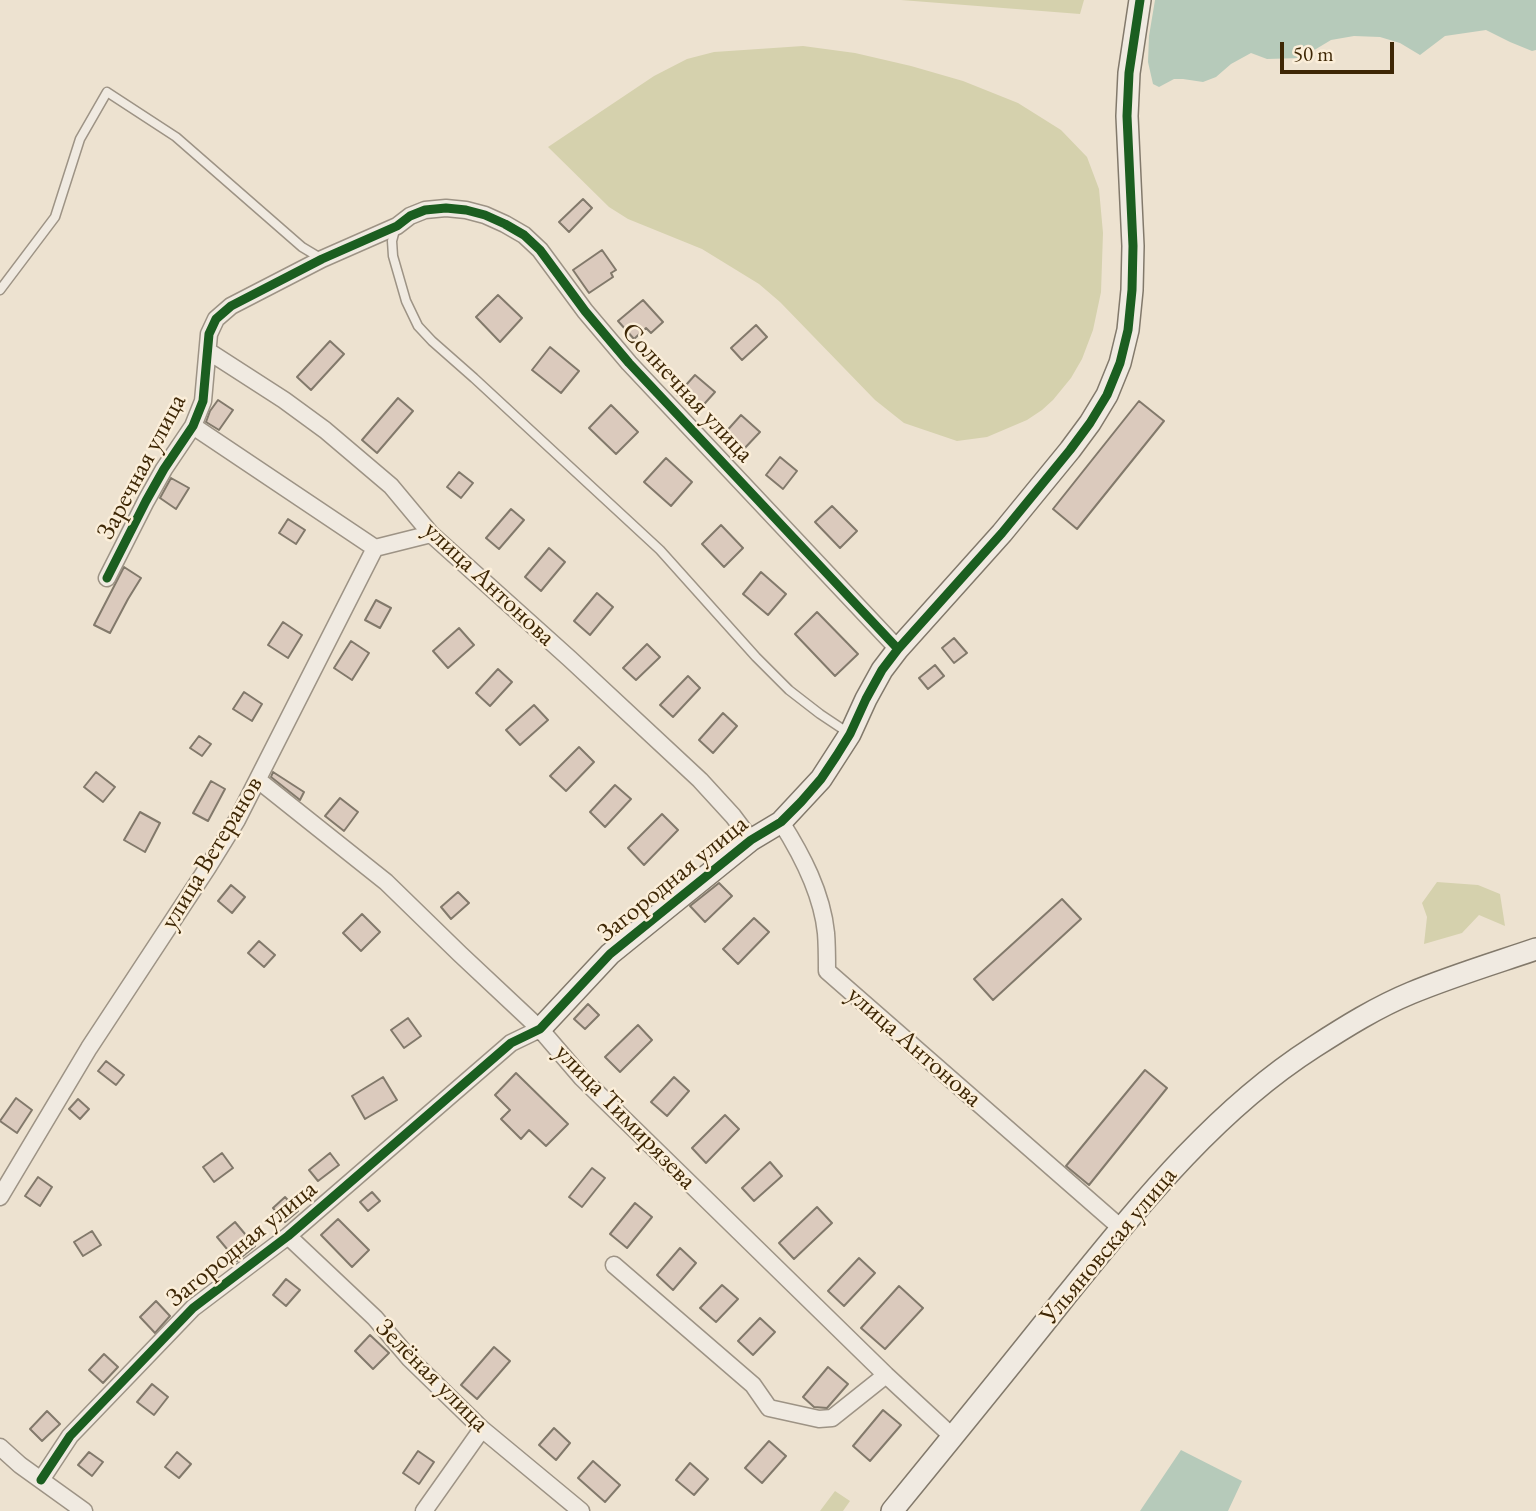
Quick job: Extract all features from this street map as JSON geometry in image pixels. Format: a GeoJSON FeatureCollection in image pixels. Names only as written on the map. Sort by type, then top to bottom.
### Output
{"type":"FeatureCollection","features":[{"type":"Feature","properties":{"kind":"street","name":"Загородная улица"},"geometry":{"type":"LineString","coordinates":[[41,1480],[70,1436],[193,1308],[288,1236],[511,1043],[540,1029],[610,954],[751,840],[781,822],[821,779],[850,734],[882,670],[898,649],[1002,533],[1070,450],[1107,395],[1120,363],[1128,330],[1133,246],[1127,116],[1129,73],[1140,0]]}},
{"type":"Feature","properties":{"kind":"street","name":"Солнечная улица"},"geometry":{"type":"LineString","coordinates":[[425,210],[466,209],[485,215],[524,235],[540,250],[585,311],[629,363],[898,649]]}},
{"type":"Feature","properties":{"kind":"street","name":"Заречная улица"},"geometry":{"type":"LineString","coordinates":[[107,578],[146,500],[193,426],[203,401],[209,334],[216,319],[231,306],[425,210]]}},
{"type":"Feature","properties":{"kind":"street","name":"улица Антонова"},"geometry":{"type":"LineString","coordinates":[[208,351],[284,400],[358,456],[391,486],[431,534],[700,780],[751,840]]}},
{"type":"Feature","properties":{"kind":"street"},"geometry":{"type":"LineString","coordinates":[[193,426],[376,548],[431,534]]}},
{"type":"Feature","properties":{"kind":"street","name":"улица Ветеранов"},"geometry":{"type":"LineString","coordinates":[[0,1197],[89,1048],[208,867],[258,780],[376,548]]}},
{"type":"Feature","properties":{"kind":"street","name":"улица Тимирязева"},"geometry":{"type":"LineString","coordinates":[[258,780],[386,882],[540,1029],[582,1078],[953,1437]]}},
{"type":"Feature","properties":{"kind":"street","name":"улица Антонова"},"geometry":{"type":"LineString","coordinates":[[781,822],[799,851],[818,898],[826,932],[827,971],[1121,1228]]}},
{"type":"Feature","properties":{"kind":"street","name":"Ульяновская улица"},"geometry":{"type":"LineString","coordinates":[[891,1511],[1121,1228],[1163,1180],[1268,1079],[1312,1048],[1411,993],[1536,949]]}},
{"type":"Feature","properties":{"kind":"street","name":"Зелёная улица"},"geometry":{"type":"LineString","coordinates":[[288,1236],[375,1318],[410,1359],[482,1429],[581,1511]]}},
{"type":"Feature","properties":{"kind":"street"},"geometry":{"type":"LineString","coordinates":[[614,1265],[753,1385],[769,1408],[819,1419],[832,1418],[886,1375]]}},
{"type":"Feature","properties":{"kind":"street"},"geometry":{"type":"LineString","coordinates":[[424,1511],[482,1429]]}},
{"type":"Feature","properties":{"kind":"street"},"geometry":{"type":"LineString","coordinates":[[0,1447],[20,1465],[84,1511]]}},
{"type":"Feature","properties":{"kind":"lane"},"geometry":{"type":"LineString","coordinates":[[0,290],[55,217],[80,139],[107,92],[176,137],[302,247],[322,259]]}},
{"type":"Feature","properties":{"kind":"lane"},"geometry":{"type":"LineString","coordinates":[[397,226],[392,240],[393,256],[406,302],[418,326],[660,550],[789,690],[850,734]]}},
{"type":"Feature","properties":{"kind":"shaded area"},"geometry":{"type":"Polygon","coordinates":[[[901,0],[1084,0],[1080,14],[901,0]]]}},
{"type":"Feature","properties":{"kind":"shaded area"},"geometry":{"type":"Polygon","coordinates":[[[1155,0],[1536,0],[1536,50],[1532,51],[1486,30],[1445,36],[1420,55],[1400,43],[1380,37],[1354,36],[1331,40],[1301,58],[1267,59],[1251,53],[1231,64],[1216,77],[1203,82],[1174,79],[1159,87],[1153,84],[1148,62],[1155,0]]]}},
{"type":"Feature","properties":{"kind":"shaded area"},"geometry":{"type":"Polygon","coordinates":[[[803,46],[855,53],[963,81],[1018,103],[1061,130],[1087,157],[1099,189],[1103,233],[1101,292],[1093,330],[1071,378],[1053,400],[1027,420],[987,437],[957,441],[904,423],[875,400],[780,302],[759,284],[702,249],[628,219],[609,207],[548,147],[654,76],[687,59],[714,52],[803,46]]]}},
{"type":"Feature","properties":{"kind":"shaded area"},"geometry":{"type":"Polygon","coordinates":[[[1437,882],[1478,885],[1500,894],[1505,926],[1479,915],[1462,933],[1424,944],[1427,917],[1422,903],[1437,882]]]}},
{"type":"Feature","properties":{"kind":"shaded area"},"geometry":{"type":"Polygon","coordinates":[[[1181,1450],[1242,1481],[1228,1511],[1140,1511],[1181,1450]]]}},
{"type":"Feature","properties":{"kind":"shaded area"},"geometry":{"type":"Polygon","coordinates":[[[835,1491],[850,1501],[843,1511],[820,1511],[835,1491]]]}},
{"type":"Feature","properties":{"kind":"building"},"geometry":{"type":"Polygon","coordinates":[[[583,199],[592,208],[569,232],[559,222],[583,199]]]}},
{"type":"Feature","properties":{"kind":"building"},"geometry":{"type":"Polygon","coordinates":[[[602,250],[616,270],[611,273],[613,277],[589,293],[573,270],[602,250]]]}},
{"type":"Feature","properties":{"kind":"building"},"geometry":{"type":"Polygon","coordinates":[[[498,295],[522,318],[500,342],[476,317],[498,295]]]}},
{"type":"Feature","properties":{"kind":"building"},"geometry":{"type":"Polygon","coordinates":[[[643,300],[663,322],[651,333],[646,328],[634,339],[618,321],[643,300]]]}},
{"type":"Feature","properties":{"kind":"building"},"geometry":{"type":"Polygon","coordinates":[[[756,325],[767,337],[742,360],[731,348],[756,325]]]}},
{"type":"Feature","properties":{"kind":"building"},"geometry":{"type":"Polygon","coordinates":[[[330,341],[344,354],[311,390],[297,377],[330,341]]]}},
{"type":"Feature","properties":{"kind":"building"},"geometry":{"type":"Polygon","coordinates":[[[550,347],[579,371],[561,393],[532,370],[550,347]]]}},
{"type":"Feature","properties":{"kind":"building"},"geometry":{"type":"Polygon","coordinates":[[[695,375],[715,392],[697,412],[677,395],[695,375]]]}},
{"type":"Feature","properties":{"kind":"building"},"geometry":{"type":"Polygon","coordinates":[[[398,398],[413,411],[377,453],[362,440],[398,398]]]}},
{"type":"Feature","properties":{"kind":"building"},"geometry":{"type":"Polygon","coordinates":[[[218,400],[233,410],[219,430],[206,422],[218,400]]]}},
{"type":"Feature","properties":{"kind":"building"},"geometry":{"type":"Polygon","coordinates":[[[1139,401],[1164,421],[1077,529],[1053,509],[1139,401]]]}},
{"type":"Feature","properties":{"kind":"building"},"geometry":{"type":"Polygon","coordinates":[[[611,405],[638,432],[616,454],[589,428],[611,405]]]}},
{"type":"Feature","properties":{"kind":"building"},"geometry":{"type":"Polygon","coordinates":[[[741,415],[760,432],[742,451],[724,434],[741,415]]]}},
{"type":"Feature","properties":{"kind":"building"},"geometry":{"type":"Polygon","coordinates":[[[780,457],[797,471],[783,489],[766,475],[780,457]]]}},
{"type":"Feature","properties":{"kind":"building"},"geometry":{"type":"Polygon","coordinates":[[[666,458],[692,482],[671,506],[644,482],[666,458]]]}},
{"type":"Feature","properties":{"kind":"building"},"geometry":{"type":"Polygon","coordinates":[[[459,472],[473,483],[461,498],[447,487],[459,472]]]}},
{"type":"Feature","properties":{"kind":"building"},"geometry":{"type":"Polygon","coordinates":[[[171,478],[189,488],[176,509],[160,498],[171,478]]]}},
{"type":"Feature","properties":{"kind":"building"},"geometry":{"type":"Polygon","coordinates":[[[832,506],[857,531],[840,548],[815,522],[832,506]]]}},
{"type":"Feature","properties":{"kind":"building"},"geometry":{"type":"Polygon","coordinates":[[[511,509],[524,520],[499,549],[486,538],[511,509]]]}},
{"type":"Feature","properties":{"kind":"building"},"geometry":{"type":"Polygon","coordinates":[[[288,519],[305,530],[296,544],[279,533],[288,519]]]}},
{"type":"Feature","properties":{"kind":"building"},"geometry":{"type":"Polygon","coordinates":[[[721,525],[743,548],[724,567],[702,544],[721,525]]]}},
{"type":"Feature","properties":{"kind":"building"},"geometry":{"type":"Polygon","coordinates":[[[549,548],[565,562],[541,591],[525,577],[549,548]]]}},
{"type":"Feature","properties":{"kind":"building"},"geometry":{"type":"Polygon","coordinates":[[[124,567],[141,578],[110,633],[94,625],[124,567]]]}},
{"type":"Feature","properties":{"kind":"building"},"geometry":{"type":"Polygon","coordinates":[[[761,572],[786,594],[768,615],[743,594],[761,572]]]}},
{"type":"Feature","properties":{"kind":"building"},"geometry":{"type":"Polygon","coordinates":[[[597,593],[613,607],[590,635],[574,621],[597,593]]]}},
{"type":"Feature","properties":{"kind":"building"},"geometry":{"type":"Polygon","coordinates":[[[376,600],[391,608],[380,628],[365,620],[376,600]]]}},
{"type":"Feature","properties":{"kind":"building"},"geometry":{"type":"Polygon","coordinates":[[[817,612],[858,654],[835,676],[795,634],[817,612]]]}},
{"type":"Feature","properties":{"kind":"building"},"geometry":{"type":"Polygon","coordinates":[[[283,622],[302,635],[288,658],[268,645],[283,622]]]}},
{"type":"Feature","properties":{"kind":"building"},"geometry":{"type":"Polygon","coordinates":[[[459,628],[474,645],[448,668],[433,651],[459,628]]]}},
{"type":"Feature","properties":{"kind":"building"},"geometry":{"type":"Polygon","coordinates":[[[954,638],[967,653],[954,663],[942,648],[954,638]]]}},
{"type":"Feature","properties":{"kind":"building"},"geometry":{"type":"Polygon","coordinates":[[[351,641],[369,653],[352,680],[334,668],[351,641]]]}},
{"type":"Feature","properties":{"kind":"building"},"geometry":{"type":"Polygon","coordinates":[[[647,644],[660,657],[636,680],[623,668],[647,644]]]}},
{"type":"Feature","properties":{"kind":"building"},"geometry":{"type":"Polygon","coordinates":[[[935,665],[944,676],[928,689],[919,678],[935,665]]]}},
{"type":"Feature","properties":{"kind":"building"},"geometry":{"type":"Polygon","coordinates":[[[498,669],[512,682],[490,706],[476,693],[498,669]]]}},
{"type":"Feature","properties":{"kind":"building"},"geometry":{"type":"Polygon","coordinates":[[[688,676],[700,688],[673,717],[660,705],[688,676]]]}},
{"type":"Feature","properties":{"kind":"building"},"geometry":{"type":"Polygon","coordinates":[[[244,692],[262,704],[252,721],[233,709],[244,692]]]}},
{"type":"Feature","properties":{"kind":"building"},"geometry":{"type":"Polygon","coordinates":[[[534,705],[548,720],[520,745],[506,730],[534,705]]]}},
{"type":"Feature","properties":{"kind":"building"},"geometry":{"type":"Polygon","coordinates":[[[723,713],[737,726],[713,753],[699,740],[723,713]]]}},
{"type":"Feature","properties":{"kind":"building"},"geometry":{"type":"Polygon","coordinates":[[[199,736],[211,744],[202,756],[190,748],[199,736]]]}},
{"type":"Feature","properties":{"kind":"building"},"geometry":{"type":"Polygon","coordinates":[[[579,747],[594,762],[566,791],[550,776],[579,747]]]}},
{"type":"Feature","properties":{"kind":"building"},"geometry":{"type":"Polygon","coordinates":[[[96,772],[115,787],[103,802],[84,787],[96,772]]]}},
{"type":"Feature","properties":{"kind":"building"},"geometry":{"type":"Polygon","coordinates":[[[273,772],[304,792],[300,800],[271,777],[273,772]]]}},
{"type":"Feature","properties":{"kind":"building"},"geometry":{"type":"Polygon","coordinates":[[[211,781],[225,789],[208,821],[193,813],[211,781]]]}},
{"type":"Feature","properties":{"kind":"building"},"geometry":{"type":"Polygon","coordinates":[[[615,785],[631,799],[605,827],[590,812],[615,785]]]}},
{"type":"Feature","properties":{"kind":"building"},"geometry":{"type":"Polygon","coordinates":[[[340,798],[358,812],[344,831],[325,816],[340,798]]]}},
{"type":"Feature","properties":{"kind":"building"},"geometry":{"type":"Polygon","coordinates":[[[140,812],[160,823],[145,852],[124,840],[140,812]]]}},
{"type":"Feature","properties":{"kind":"building"},"geometry":{"type":"Polygon","coordinates":[[[662,814],[678,830],[644,865],[628,848],[662,814]]]}},
{"type":"Feature","properties":{"kind":"building"},"geometry":{"type":"Polygon","coordinates":[[[719,883],[732,896],[705,922],[690,906],[719,883]]]}},
{"type":"Feature","properties":{"kind":"building"},"geometry":{"type":"Polygon","coordinates":[[[231,885],[245,897],[232,913],[218,901],[231,885]]]}},
{"type":"Feature","properties":{"kind":"building"},"geometry":{"type":"Polygon","coordinates":[[[458,892],[469,903],[451,919],[441,907],[458,892]]]}},
{"type":"Feature","properties":{"kind":"building"},"geometry":{"type":"Polygon","coordinates":[[[1062,899],[1081,919],[993,1000],[974,979],[1062,899]]]}},
{"type":"Feature","properties":{"kind":"building"},"geometry":{"type":"Polygon","coordinates":[[[362,914],[380,932],[361,951],[343,933],[362,914]]]}},
{"type":"Feature","properties":{"kind":"building"},"geometry":{"type":"Polygon","coordinates":[[[754,918],[769,932],[738,964],[723,949],[754,918]]]}},
{"type":"Feature","properties":{"kind":"building"},"geometry":{"type":"Polygon","coordinates":[[[259,941],[275,955],[264,967],[248,953],[259,941]]]}},
{"type":"Feature","properties":{"kind":"building"},"geometry":{"type":"Polygon","coordinates":[[[588,1004],[599,1015],[585,1029],[574,1019],[588,1004]]]}},
{"type":"Feature","properties":{"kind":"building"},"geometry":{"type":"Polygon","coordinates":[[[408,1018],[421,1036],[404,1048],[391,1030],[408,1018]]]}},
{"type":"Feature","properties":{"kind":"building"},"geometry":{"type":"Polygon","coordinates":[[[638,1025],[652,1040],[620,1072],[605,1057],[638,1025]]]}},
{"type":"Feature","properties":{"kind":"building"},"geometry":{"type":"Polygon","coordinates":[[[106,1061],[124,1075],[116,1085],[98,1071],[106,1061]]]}},
{"type":"Feature","properties":{"kind":"building"},"geometry":{"type":"Polygon","coordinates":[[[1145,1070],[1167,1088],[1089,1185],[1066,1166],[1145,1070]]]}},
{"type":"Feature","properties":{"kind":"building"},"geometry":{"type":"Polygon","coordinates":[[[516,1073],[568,1124],[546,1146],[529,1130],[521,1139],[501,1119],[510,1110],[495,1095],[516,1073]]]}},
{"type":"Feature","properties":{"kind":"building"},"geometry":{"type":"Polygon","coordinates":[[[383,1077],[397,1100],[365,1119],[352,1096],[383,1077]]]}},
{"type":"Feature","properties":{"kind":"building"},"geometry":{"type":"Polygon","coordinates":[[[674,1077],[689,1091],[667,1116],[651,1102],[674,1077]]]}},
{"type":"Feature","properties":{"kind":"building"},"geometry":{"type":"Polygon","coordinates":[[[16,1098],[32,1110],[17,1133],[0,1121],[16,1098]]]}},
{"type":"Feature","properties":{"kind":"building"},"geometry":{"type":"Polygon","coordinates":[[[78,1099],[89,1109],[80,1119],[69,1109],[78,1099]]]}},
{"type":"Feature","properties":{"kind":"building"},"geometry":{"type":"Polygon","coordinates":[[[725,1115],[739,1129],[706,1163],[692,1148],[725,1115]]]}},
{"type":"Feature","properties":{"kind":"building"},"geometry":{"type":"Polygon","coordinates":[[[222,1153],[233,1168],[214,1182],[203,1167],[222,1153]]]}},
{"type":"Feature","properties":{"kind":"building"},"geometry":{"type":"Polygon","coordinates":[[[330,1153],[339,1165],[318,1181],[309,1170],[330,1153]]]}},
{"type":"Feature","properties":{"kind":"building"},"geometry":{"type":"Polygon","coordinates":[[[770,1162],[782,1176],[754,1201],[742,1188],[770,1162]]]}},
{"type":"Feature","properties":{"kind":"building"},"geometry":{"type":"Polygon","coordinates":[[[592,1168],[605,1178],[582,1207],[569,1197],[592,1168]]]}},
{"type":"Feature","properties":{"kind":"building"},"geometry":{"type":"Polygon","coordinates":[[[38,1177],[52,1187],[40,1206],[25,1196],[38,1177]]]}},
{"type":"Feature","properties":{"kind":"building"},"geometry":{"type":"Polygon","coordinates":[[[372,1192],[380,1201],[368,1211],[360,1202],[372,1192]]]}},
{"type":"Feature","properties":{"kind":"building"},"geometry":{"type":"Polygon","coordinates":[[[285,1197],[298,1211],[285,1222],[273,1208],[285,1197]]]}},
{"type":"Feature","properties":{"kind":"building"},"geometry":{"type":"Polygon","coordinates":[[[635,1203],[652,1217],[627,1248],[610,1234],[635,1203]]]}},
{"type":"Feature","properties":{"kind":"building"},"geometry":{"type":"Polygon","coordinates":[[[817,1207],[832,1223],[794,1259],[779,1243],[817,1207]]]}},
{"type":"Feature","properties":{"kind":"building"},"geometry":{"type":"Polygon","coordinates":[[[338,1219],[369,1250],[352,1267],[321,1235],[338,1219]]]}},
{"type":"Feature","properties":{"kind":"building"},"geometry":{"type":"Polygon","coordinates":[[[235,1222],[255,1246],[237,1261],[217,1237],[235,1222]]]}},
{"type":"Feature","properties":{"kind":"building"},"geometry":{"type":"Polygon","coordinates":[[[92,1231],[101,1245],[83,1256],[74,1242],[92,1231]]]}},
{"type":"Feature","properties":{"kind":"building"},"geometry":{"type":"Polygon","coordinates":[[[680,1248],[696,1263],[673,1290],[657,1275],[680,1248]]]}},
{"type":"Feature","properties":{"kind":"building"},"geometry":{"type":"Polygon","coordinates":[[[859,1258],[875,1273],[844,1306],[828,1291],[859,1258]]]}},
{"type":"Feature","properties":{"kind":"building"},"geometry":{"type":"Polygon","coordinates":[[[286,1279],[300,1290],[286,1306],[273,1295],[286,1279]]]}},
{"type":"Feature","properties":{"kind":"building"},"geometry":{"type":"Polygon","coordinates":[[[722,1285],[738,1299],[716,1322],[700,1308],[722,1285]]]}},
{"type":"Feature","properties":{"kind":"building"},"geometry":{"type":"Polygon","coordinates":[[[899,1286],[923,1308],[885,1349],[861,1328],[899,1286]]]}},
{"type":"Feature","properties":{"kind":"building"},"geometry":{"type":"Polygon","coordinates":[[[156,1301],[170,1316],[155,1333],[140,1317],[156,1301]]]}},
{"type":"Feature","properties":{"kind":"building"},"geometry":{"type":"Polygon","coordinates":[[[760,1318],[775,1332],[753,1355],[738,1341],[760,1318]]]}},
{"type":"Feature","properties":{"kind":"building"},"geometry":{"type":"Polygon","coordinates":[[[370,1335],[389,1353],[373,1369],[355,1351],[370,1335]]]}},
{"type":"Feature","properties":{"kind":"building"},"geometry":{"type":"Polygon","coordinates":[[[494,1347],[510,1361],[477,1399],[461,1385],[494,1347]]]}},
{"type":"Feature","properties":{"kind":"building"},"geometry":{"type":"Polygon","coordinates":[[[104,1354],[118,1367],[103,1383],[89,1370],[104,1354]]]}},
{"type":"Feature","properties":{"kind":"building"},"geometry":{"type":"Polygon","coordinates":[[[828,1367],[848,1384],[827,1408],[814,1407],[803,1397],[828,1367]]]}},
{"type":"Feature","properties":{"kind":"building"},"geometry":{"type":"Polygon","coordinates":[[[152,1384],[168,1397],[154,1415],[137,1402],[152,1384]]]}},
{"type":"Feature","properties":{"kind":"building"},"geometry":{"type":"Polygon","coordinates":[[[883,1410],[901,1425],[870,1461],[853,1446],[883,1410]]]}},
{"type":"Feature","properties":{"kind":"building"},"geometry":{"type":"Polygon","coordinates":[[[47,1411],[60,1424],[42,1441],[30,1429],[47,1411]]]}},
{"type":"Feature","properties":{"kind":"building"},"geometry":{"type":"Polygon","coordinates":[[[554,1428],[570,1443],[556,1460],[539,1445],[554,1428]]]}},
{"type":"Feature","properties":{"kind":"building"},"geometry":{"type":"Polygon","coordinates":[[[769,1441],[786,1456],[762,1483],[745,1468],[769,1441]]]}},
{"type":"Feature","properties":{"kind":"building"},"geometry":{"type":"Polygon","coordinates":[[[418,1451],[434,1462],[419,1484],[403,1473],[418,1451]]]}},
{"type":"Feature","properties":{"kind":"building"},"geometry":{"type":"Polygon","coordinates":[[[89,1452],[103,1462],[92,1476],[78,1465],[89,1452]]]}},
{"type":"Feature","properties":{"kind":"building"},"geometry":{"type":"Polygon","coordinates":[[[177,1452],[191,1464],[179,1478],[165,1467],[177,1452]]]}},
{"type":"Feature","properties":{"kind":"building"},"geometry":{"type":"Polygon","coordinates":[[[593,1461],[620,1485],[605,1502],[578,1478],[593,1461]]]}},
{"type":"Feature","properties":{"kind":"building"},"geometry":{"type":"Polygon","coordinates":[[[690,1463],[708,1479],[694,1495],[676,1480],[690,1463]]]}},
{"type":"Feature","properties":{"kind":"cycle path"},"geometry":{"type":"LineString","coordinates":[[41,1480],[70,1436],[193,1308],[288,1236],[511,1043],[540,1029],[610,954],[751,840],[781,822],[801,802],[837,755],[882,670],[898,649],[1002,533],[1070,450],[1107,395],[1120,363],[1128,330],[1133,246],[1127,116],[1129,73],[1140,0]]}},
{"type":"Feature","properties":{"kind":"cycle path"},"geometry":{"type":"LineString","coordinates":[[107,578],[164,469],[193,426],[203,401],[209,334],[216,319],[231,306],[322,259],[397,226],[410,216],[425,210],[446,208],[485,215],[524,235],[540,250],[585,311],[629,363],[898,649]]}}]}
